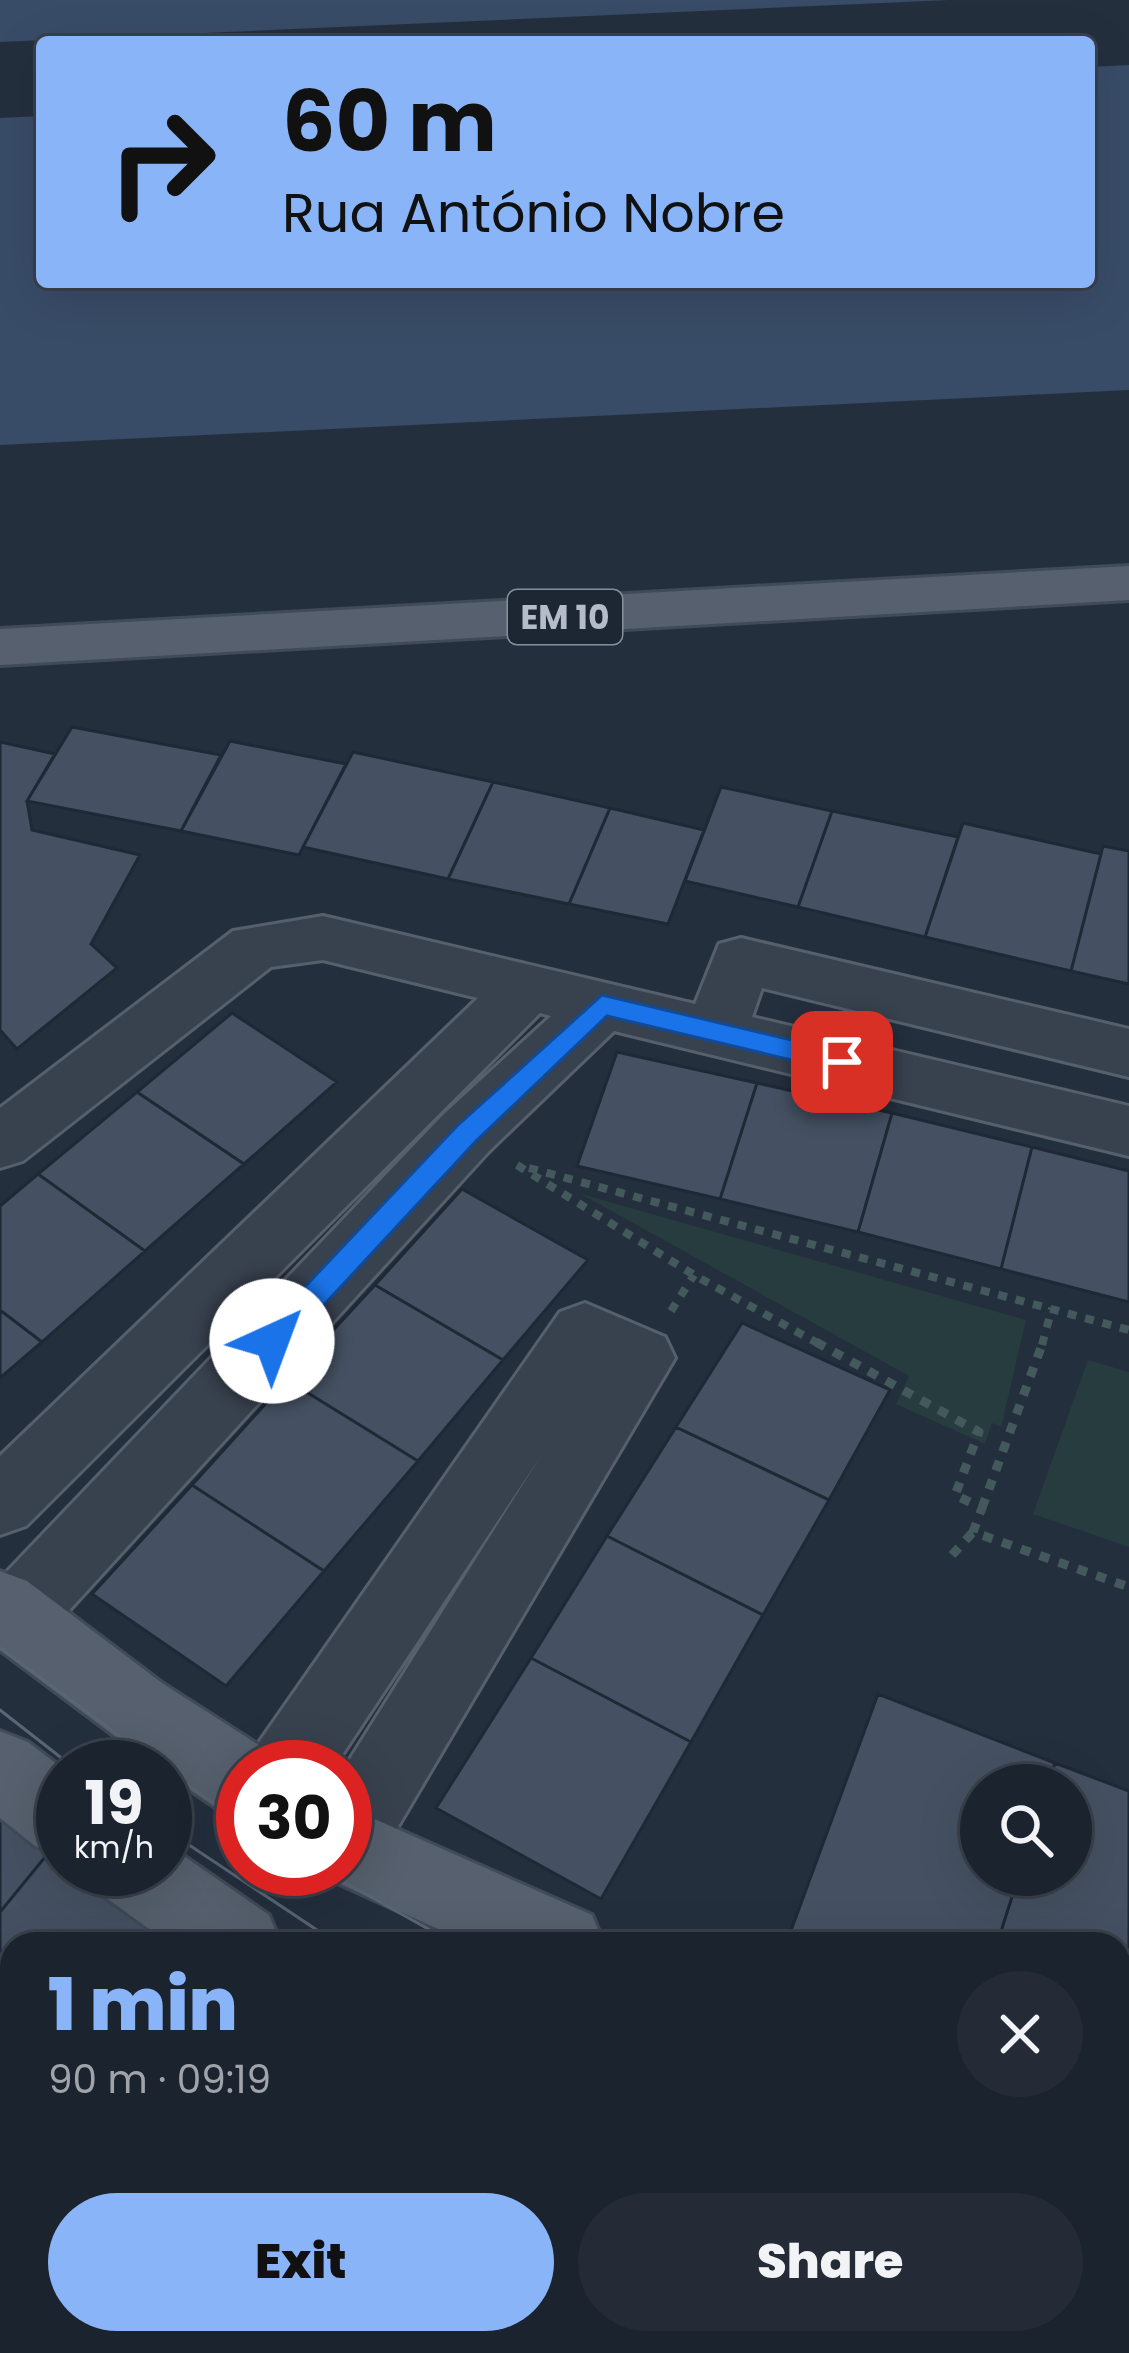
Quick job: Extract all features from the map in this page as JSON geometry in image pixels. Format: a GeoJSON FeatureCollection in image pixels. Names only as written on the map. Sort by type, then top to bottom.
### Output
{"type":"FeatureCollection","features":[{"type":"Feature","properties":{"kind":"main road","name":"EM 10"},"geometry":{"type":"LineString","coordinates":[[0,647],[1129,583]]}},
{"type":"Feature","properties":{"kind":"main road"},"geometry":{"type":"LineString","coordinates":[[7,1611],[135,1709],[216,1762]]}},
{"type":"Feature","properties":{"kind":"main road"},"geometry":{"type":"LineString","coordinates":[[0,1768],[36,1797]]}},
{"type":"Feature","properties":{"kind":"main road"},"geometry":{"type":"LineString","coordinates":[[372,1854],[539,1932]]}},
{"type":"Feature","properties":{"kind":"main road"},"geometry":{"type":"LineString","coordinates":[[172,1896],[223,1932]]}},
{"type":"Feature","properties":{"kind":"street"},"geometry":{"type":"LineString","coordinates":[[0,1143],[255,947],[323,938],[1129,1131]]}},
{"type":"Feature","properties":{"kind":"street"},"geometry":{"type":"LineString","coordinates":[[716,1032],[741,960],[1129,1053]]}},
{"type":"Feature","properties":{"kind":"street"},"geometry":{"type":"LineString","coordinates":[[0,1504],[526,988]]}},
{"type":"Feature","properties":{"kind":"street"},"geometry":{"type":"LineString","coordinates":[[7,1611],[491,1149],[602,1005]]}},
{"type":"Feature","properties":{"kind":"street"},"geometry":{"type":"LineString","coordinates":[[306,1740],[586,1331],[640,1358],[372,1798]]}},
{"type":"Feature","properties":{"kind":"path"},"geometry":{"type":"LineString","coordinates":[[491,1149],[1129,1330]]}},
{"type":"Feature","properties":{"kind":"path"},"geometry":{"type":"LineString","coordinates":[[491,1149],[694,1275],[979,1432],[955,1495],[982,1508]]}},
{"type":"Feature","properties":{"kind":"path"},"geometry":{"type":"LineString","coordinates":[[952,1555],[973,1532],[1034,1378],[1052,1308]]}},
{"type":"Feature","properties":{"kind":"path"},"geometry":{"type":"LineString","coordinates":[[973,1532],[1129,1587]]}},
{"type":"Feature","properties":{"kind":"green space"},"geometry":{"type":"Polygon","coordinates":[[[581,1194],[1026,1320],[1001,1427],[992,1423],[985,1444],[896,1404],[909,1376],[581,1194]]]}},
{"type":"Feature","properties":{"kind":"green space"},"geometry":{"type":"Polygon","coordinates":[[[1088,1360],[1129,1372],[1129,1547],[1033,1514],[1088,1360]]]}},
{"type":"Feature","properties":{"kind":"water"},"geometry":{"type":"Polygon","coordinates":[[[0,0],[949,0],[136,36],[36,36],[36,40],[0,42],[0,0]]]}},
{"type":"Feature","properties":{"kind":"water"},"geometry":{"type":"Polygon","coordinates":[[[1129,65],[1129,390],[0,445],[0,118],[36,116],[36,288],[1095,288],[1095,67],[1129,65]]]}},
{"type":"Feature","properties":{"kind":"building"},"geometry":{"type":"Polygon","coordinates":[[[72,727],[221,755],[181,831],[27,801],[72,727]]]}},
{"type":"Feature","properties":{"kind":"building"},"geometry":{"type":"Polygon","coordinates":[[[230,741],[346,764],[299,855],[181,831],[230,741]]]}},
{"type":"Feature","properties":{"kind":"building"},"geometry":{"type":"Polygon","coordinates":[[[0,742],[55,754],[27,801],[32,830],[140,855],[91,944],[117,968],[17,1049],[0,1030],[0,742]]]}},
{"type":"Feature","properties":{"kind":"building"},"geometry":{"type":"Polygon","coordinates":[[[353,752],[493,782],[448,879],[303,847],[353,752]]]}},
{"type":"Feature","properties":{"kind":"building"},"geometry":{"type":"Polygon","coordinates":[[[493,782],[610,808],[569,904],[448,879],[493,782]]]}},
{"type":"Feature","properties":{"kind":"building"},"geometry":{"type":"Polygon","coordinates":[[[721,787],[832,811],[798,907],[685,881],[721,787]]]}},
{"type":"Feature","properties":{"kind":"building"},"geometry":{"type":"Polygon","coordinates":[[[610,808],[704,830],[668,924],[569,904],[610,808]]]}},
{"type":"Feature","properties":{"kind":"building"},"geometry":{"type":"Polygon","coordinates":[[[832,811],[958,837],[925,937],[798,907],[832,811]]]}},
{"type":"Feature","properties":{"kind":"building"},"geometry":{"type":"Polygon","coordinates":[[[963,823],[1101,854],[1071,971],[925,937],[963,823]]]}},
{"type":"Feature","properties":{"kind":"building"},"geometry":{"type":"Polygon","coordinates":[[[1103,846],[1129,851],[1129,984],[1071,971],[1103,846]]]}},
{"type":"Feature","properties":{"kind":"building"},"geometry":{"type":"Polygon","coordinates":[[[232,1013],[337,1082],[244,1164],[137,1092],[232,1013]]]}},
{"type":"Feature","properties":{"kind":"building"},"geometry":{"type":"Polygon","coordinates":[[[617,1052],[757,1083],[720,1199],[577,1166],[617,1052]]]}},
{"type":"Feature","properties":{"kind":"building"},"geometry":{"type":"Polygon","coordinates":[[[757,1083],[892,1113],[858,1232],[720,1199],[757,1083]]]}},
{"type":"Feature","properties":{"kind":"building"},"geometry":{"type":"Polygon","coordinates":[[[137,1092],[244,1164],[145,1251],[38,1174],[137,1092]]]}},
{"type":"Feature","properties":{"kind":"building"},"geometry":{"type":"Polygon","coordinates":[[[892,1113],[1032,1147],[1001,1269],[858,1232],[892,1113]]]}},
{"type":"Feature","properties":{"kind":"building"},"geometry":{"type":"Polygon","coordinates":[[[1032,1147],[1129,1171],[1129,1302],[1001,1269],[1032,1147]]]}},
{"type":"Feature","properties":{"kind":"building"},"geometry":{"type":"Polygon","coordinates":[[[38,1174],[145,1251],[42,1342],[0,1310],[0,1206],[38,1174]]]}},
{"type":"Feature","properties":{"kind":"building"},"geometry":{"type":"Polygon","coordinates":[[[462,1189],[588,1260],[503,1360],[375,1285],[462,1189]]]}},
{"type":"Feature","properties":{"kind":"building"},"geometry":{"type":"Polygon","coordinates":[[[375,1285],[503,1360],[418,1461],[287,1380],[375,1285]]]}},
{"type":"Feature","properties":{"kind":"building"},"geometry":{"type":"Polygon","coordinates":[[[0,1310],[42,1342],[0,1378],[0,1310]]]}},
{"type":"Feature","properties":{"kind":"building"},"geometry":{"type":"Polygon","coordinates":[[[742,1323],[890,1390],[829,1500],[676,1427],[742,1323]]]}},
{"type":"Feature","properties":{"kind":"building"},"geometry":{"type":"Polygon","coordinates":[[[287,1380],[418,1461],[324,1571],[192,1485],[287,1380]]]}},
{"type":"Feature","properties":{"kind":"building"},"geometry":{"type":"Polygon","coordinates":[[[676,1427],[829,1500],[763,1615],[607,1536],[676,1427]]]}},
{"type":"Feature","properties":{"kind":"building"},"geometry":{"type":"Polygon","coordinates":[[[192,1485],[324,1571],[226,1686],[92,1594],[192,1485]]]}},
{"type":"Feature","properties":{"kind":"building"},"geometry":{"type":"Polygon","coordinates":[[[607,1536],[763,1615],[691,1742],[531,1658],[607,1536]]]}},
{"type":"Feature","properties":{"kind":"building"},"geometry":{"type":"Polygon","coordinates":[[[531,1658],[691,1742],[601,1899],[436,1808],[531,1658]]]}},
{"type":"Feature","properties":{"kind":"building"},"geometry":{"type":"Polygon","coordinates":[[[878,1694],[1055,1763],[960,1764],[960,1896],[1012,1896],[1001,1932],[790,1932],[878,1694]]]}},
{"type":"Feature","properties":{"kind":"building"},"geometry":{"type":"Polygon","coordinates":[[[1092,1777],[1129,1791],[1129,1932],[1001,1932],[1012,1896],[1092,1896],[1092,1777]]]}},
{"type":"Feature","properties":{"kind":"building"},"geometry":{"type":"Polygon","coordinates":[[[0,1814],[36,1841],[36,1868],[0,1912],[0,1814]]]}},
{"type":"Feature","properties":{"kind":"building"},"geometry":{"type":"Polygon","coordinates":[[[36,1868],[36,1896],[115,1896],[168,1932],[0,1932],[0,1912],[36,1868]]]}},
{"type":"Feature","properties":{"kind":"tram line"},"geometry":{"type":"LineString","coordinates":[[0,1648],[125,1740]]}},
{"type":"Feature","properties":{"kind":"tram line"},"geometry":{"type":"LineString","coordinates":[[0,1710],[38,1740]]}},
{"type":"Feature","properties":{"kind":"tram line"},"geometry":{"type":"LineString","coordinates":[[192,1788],[216,1805]]}},
{"type":"Feature","properties":{"kind":"tram line"},"geometry":{"type":"LineString","coordinates":[[192,1847],[320,1932]]}},
{"type":"Feature","properties":{"kind":"tram line"},"geometry":{"type":"LineString","coordinates":[[369,1896],[434,1932]]}},
{"type":"Feature","properties":{"kind":"route"},"geometry":{"type":"LineString","coordinates":[[272,1341],[466,1133],[602,1005],[842,1062]]}}]}
